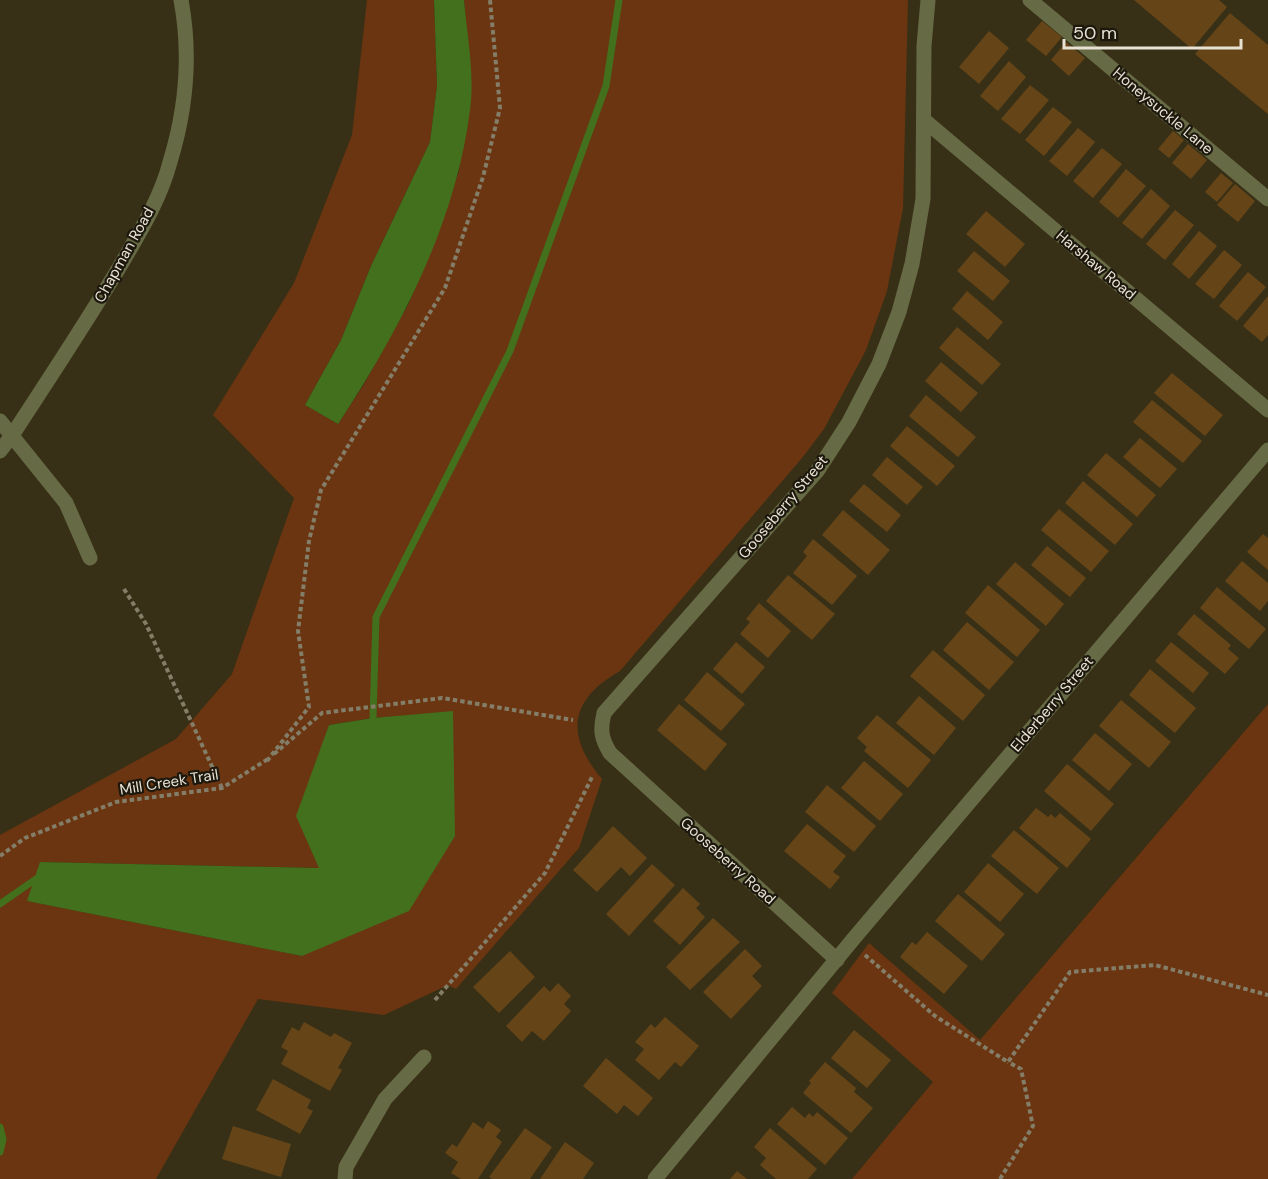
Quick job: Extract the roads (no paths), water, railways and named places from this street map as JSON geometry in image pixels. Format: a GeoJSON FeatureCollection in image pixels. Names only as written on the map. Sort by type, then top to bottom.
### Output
{"type":"FeatureCollection","features":[{"type":"Feature","properties":{"kind":"street","name":"Chapman Road"},"geometry":{"type":"LineString","coordinates":[[0,451],[13,434],[138,234],[170,164],[184,93],[187,62],[181,0]]}},
{"type":"Feature","properties":{"kind":"street","name":"Gooseberry Street"},"geometry":{"type":"LineString","coordinates":[[619,762],[601,739],[604,713],[818,470],[849,422],[879,364],[899,312],[912,264],[923,199],[924,46],[928,0]]}},
{"type":"Feature","properties":{"kind":"street","name":"Honeysuckle Lane"},"geometry":{"type":"LineString","coordinates":[[1030,0],[1268,199]]}},
{"type":"Feature","properties":{"kind":"street","name":"Harshaw Road"},"geometry":{"type":"LineString","coordinates":[[924,120],[1268,410]]}},
{"type":"Feature","properties":{"kind":"street"},"geometry":{"type":"LineString","coordinates":[[0,421],[13,434],[66,503],[90,558]]}},
{"type":"Feature","properties":{"kind":"street","name":"Elderberry Street"},"geometry":{"type":"LineString","coordinates":[[655,1179],[1268,450]]}},
{"type":"Feature","properties":{"kind":"street","name":"Gooseberry Road"},"geometry":{"type":"LineString","coordinates":[[619,762],[837,960]]}},
{"type":"Feature","properties":{"kind":"street"},"geometry":{"type":"LineString","coordinates":[[345,1179],[345,1167],[385,1098],[424,1057]]}},
{"type":"Feature","properties":{"kind":"waterway"},"geometry":{"type":"LineString","coordinates":[[373,718],[376,617],[510,351],[606,86],[619,0]]}},
{"type":"Feature","properties":{"kind":"waterway"},"geometry":{"type":"LineString","coordinates":[[0,904],[36,879]]}},
{"type":"Feature","properties":{"kind":"waterway"},"geometry":{"type":"LineString","coordinates":[[0,1127],[3,1139],[0,1152]]}}]}
